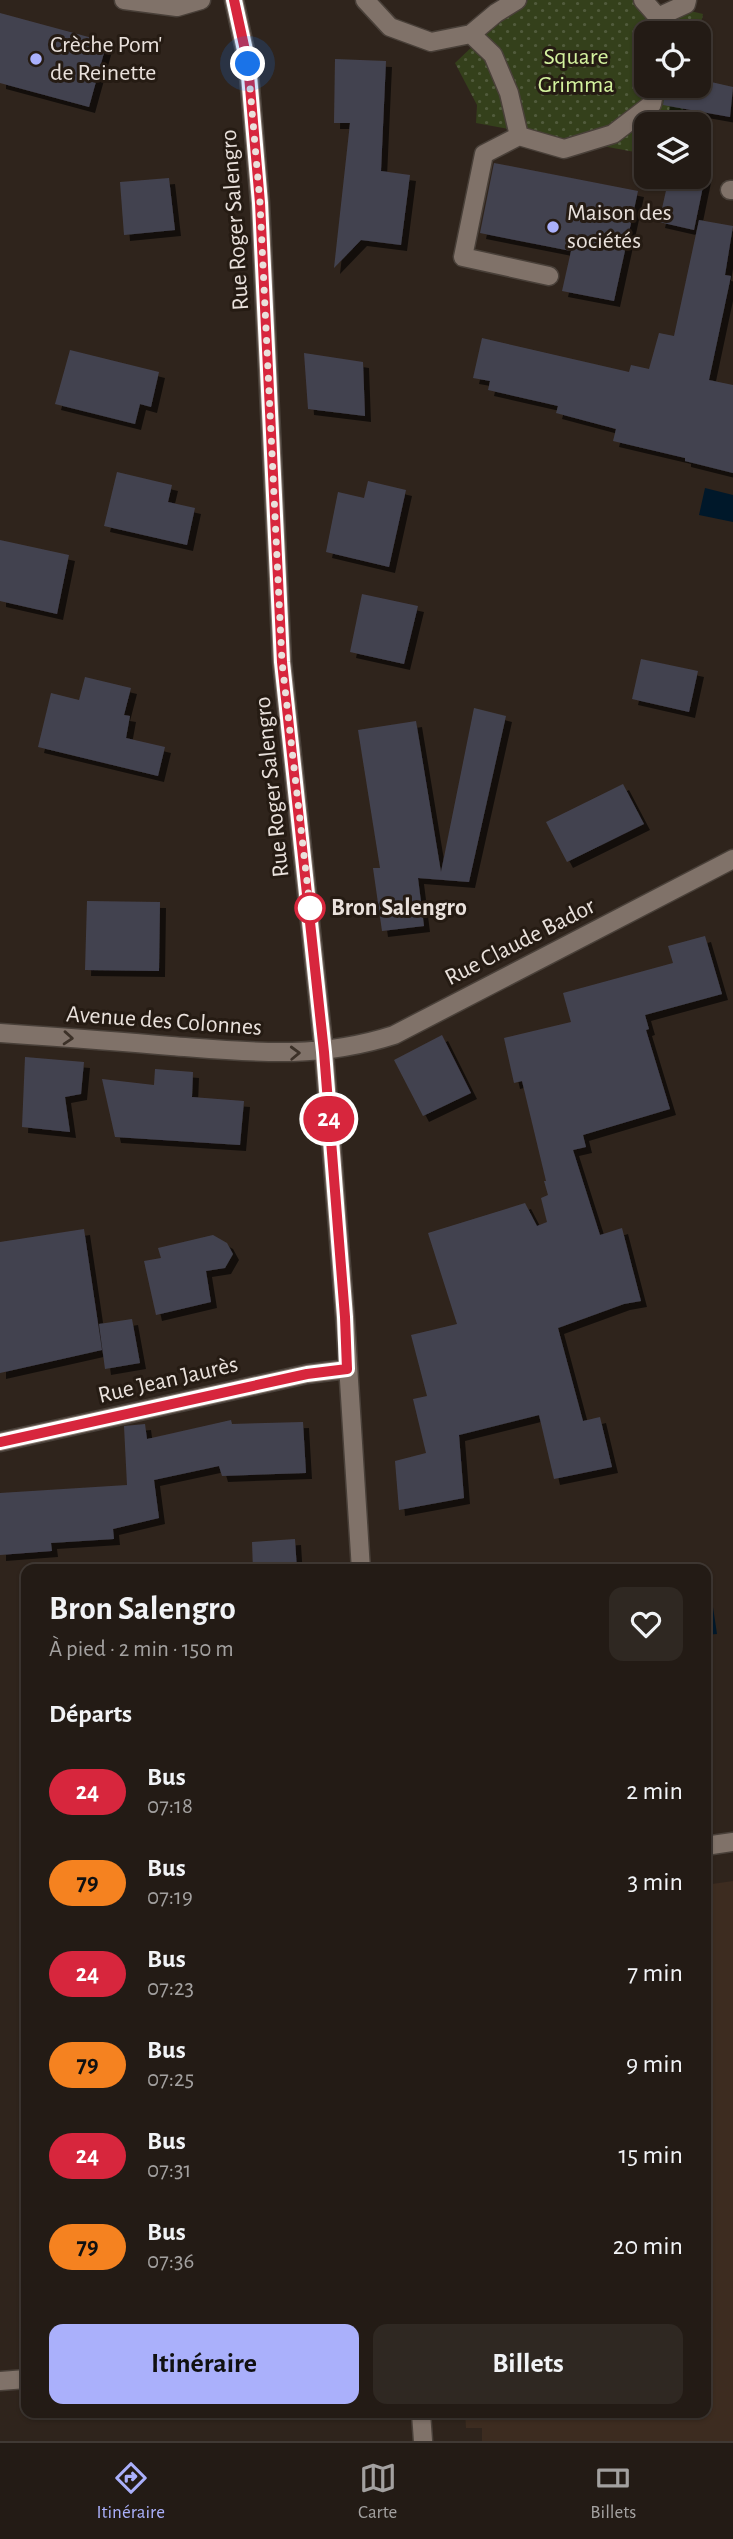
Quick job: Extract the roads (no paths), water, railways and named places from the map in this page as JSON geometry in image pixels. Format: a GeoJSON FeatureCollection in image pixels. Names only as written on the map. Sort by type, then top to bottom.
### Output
{"type":"FeatureCollection","features":[{"type":"Feature","properties":{"kind":"street"},"geometry":{"type":"LineString","coordinates":[[124,0],[177,7],[201,0]]}},
{"type":"Feature","properties":{"kind":"street","name":"Rue Roger Salengro"},"geometry":{"type":"LineString","coordinates":[[234,0],[248,64],[260,203],[282,662],[324,1052],[361,1564]]}},
{"type":"Feature","properties":{"kind":"street"},"geometry":{"type":"LineString","coordinates":[[365,0],[390,27],[431,42],[471,34],[517,0]]}},
{"type":"Feature","properties":{"kind":"street"},"geometry":{"type":"LineString","coordinates":[[643,0],[657,21]]}},
{"type":"Feature","properties":{"kind":"street"},"geometry":{"type":"LineString","coordinates":[[665,21],[686,4],[687,0]]}},
{"type":"Feature","properties":{"kind":"street"},"geometry":{"type":"LineString","coordinates":[[471,34],[493,55],[509,93],[519,136]]}},
{"type":"Feature","properties":{"kind":"street"},"geometry":{"type":"LineString","coordinates":[[549,276],[463,257],[484,154],[519,136],[564,149],[613,134],[652,104],[653,98]]}},
{"type":"Feature","properties":{"kind":"street","name":"Rue Claude Bador"},"geometry":{"type":"LineString","coordinates":[[324,1052],[394,1035],[733,859]]}},
{"type":"Feature","properties":{"kind":"street","name":"Avenue des Colonnes"},"geometry":{"type":"LineString","coordinates":[[0,1032],[275,1054],[324,1052]]}},
{"type":"Feature","properties":{"kind":"street","name":"Rue Jean Jaurès"},"geometry":{"type":"LineString","coordinates":[[0,1442],[307,1374],[347,1369]]}},
{"type":"Feature","properties":{"kind":"street"},"geometry":{"type":"LineString","coordinates":[[711,1845],[733,1842]]}},
{"type":"Feature","properties":{"kind":"street"},"geometry":{"type":"LineString","coordinates":[[0,2381],[21,2379]]}},
{"type":"Feature","properties":{"kind":"street"},"geometry":{"type":"LineString","coordinates":[[421,2418],[423,2441]]}},
{"type":"Feature","properties":{"kind":"water"},"geometry":{"type":"Polygon","coordinates":[[[705,488],[733,495],[733,522],[699,515],[705,488]]]}},
{"type":"Feature","properties":{"kind":"water"},"geometry":{"type":"Polygon","coordinates":[[[711,1594],[717,1634],[711,1634],[711,1594]]]}},
{"type":"Feature","properties":{"kind":"place","name":"Crèche Pom' de Reinette"},"geometry":{"type":"Point","coordinates":[36,59]}},
{"type":"Feature","properties":{"kind":"place","name":"Maison des sociétés"},"geometry":{"type":"Point","coordinates":[553,227]}},
{"type":"Feature","properties":{"kind":"place","name":"Bron Salengro"},"geometry":{"type":"Point","coordinates":[310,908]}},
{"type":"Feature","properties":{"kind":"park label","name":"Square Grimma"},"geometry":{"type":"Point","coordinates":[576,71]}}]}
